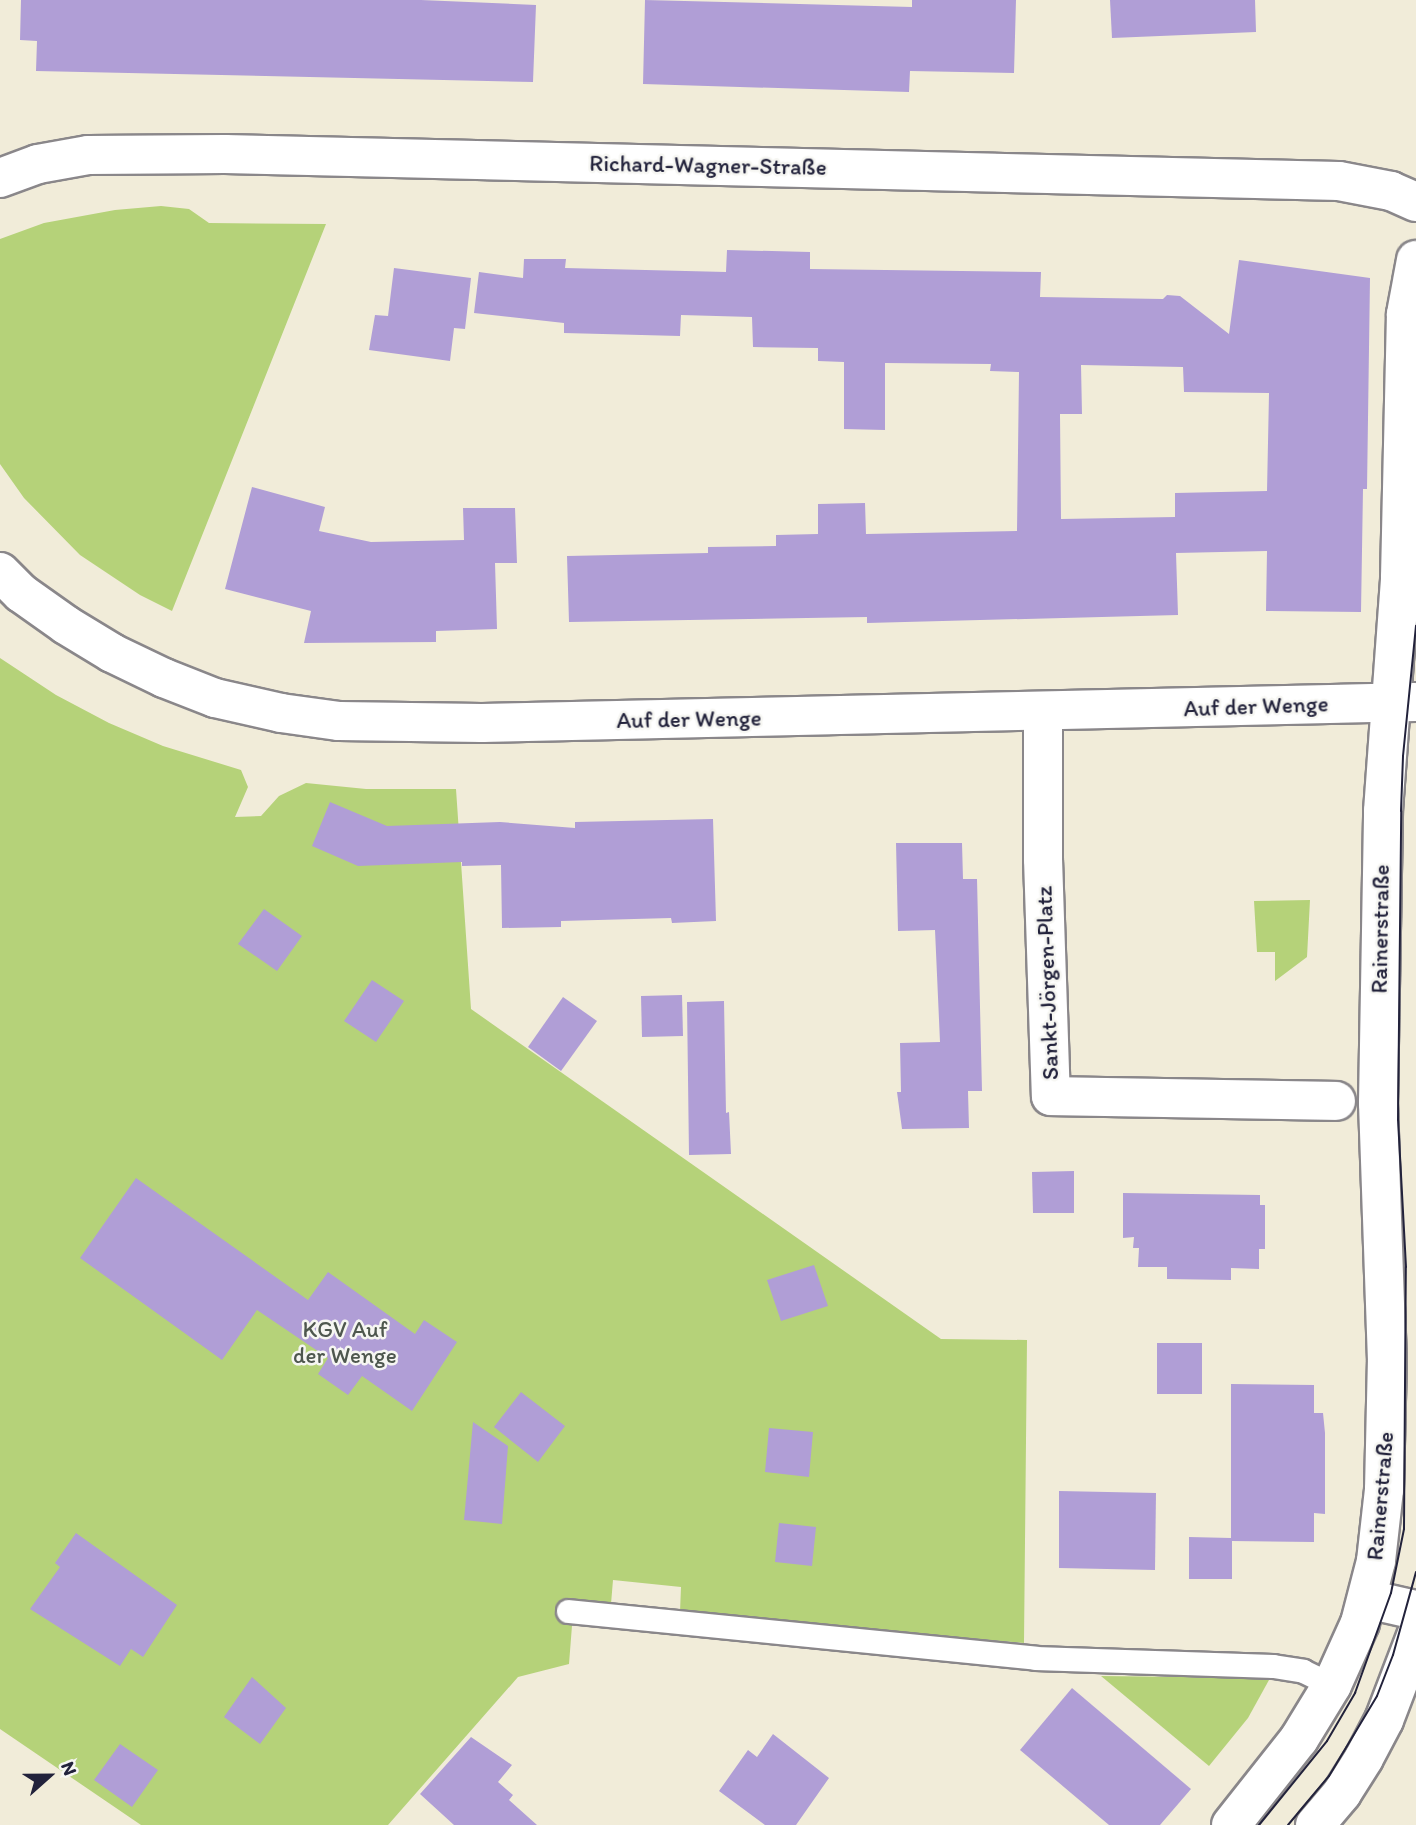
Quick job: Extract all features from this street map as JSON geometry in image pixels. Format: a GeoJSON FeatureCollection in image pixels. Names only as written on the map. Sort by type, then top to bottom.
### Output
{"type":"FeatureCollection","features":[{"type":"Feature","properties":{"kind":"street","name":"Richard-Wagner-Straße"},"geometry":{"type":"LineString","coordinates":[[0,178],[38,164],[89,156],[225,154],[1339,181],[1391,191],[1416,202]]}},
{"type":"Feature","properties":{"kind":"street","name":"Rainerstraße"},"geometry":{"type":"LineString","coordinates":[[1231,1825],[1299,1739],[1332,1685],[1354,1636],[1376,1561],[1386,1422],[1387,1321],[1380,1186],[1378,1037],[1382,811],[1403,702],[1400,577],[1406,314],[1416,260]]}},
{"type":"Feature","properties":{"kind":"street","name":"Auf der Wenge"},"geometry":{"type":"LineString","coordinates":[[0,572],[21,593],[112,653],[215,698],[281,713],[339,721],[410,724],[1403,702]]}},
{"type":"Feature","properties":{"kind":"street","name":"Sankt-Jörgen-Platz"},"geometry":{"type":"LineString","coordinates":[[1043,712],[1043,859],[1051,1096],[1336,1101]]}},
{"type":"Feature","properties":{"kind":"street"},"geometry":{"type":"LineString","coordinates":[[1367,1599],[1416,1610]]}},
{"type":"Feature","properties":{"kind":"street"},"geometry":{"type":"LineString","coordinates":[[1315,1825],[1342,1793],[1364,1758],[1384,1720],[1416,1636]]}},
{"type":"Feature","properties":{"kind":"lane"},"geometry":{"type":"LineString","coordinates":[[568,1611],[1035,1658],[1273,1666],[1303,1671],[1332,1685]]}},
{"type":"Feature","properties":{"kind":"green space"},"geometry":{"type":"Polygon","coordinates":[[[161,206],[189,209],[209,223],[326,224],[172,611],[140,595],[80,555],[24,498],[0,464],[0,239],[44,223],[115,210],[161,206]]]}},
{"type":"Feature","properties":{"kind":"green space","name":"KGV Auf der Wenge"},"geometry":{"type":"Polygon","coordinates":[[[0,658],[56,695],[109,723],[163,746],[241,770],[248,787],[235,817],[261,816],[279,796],[306,783],[366,789],[456,789],[471,1009],[941,1339],[1027,1340],[1024,1643],[680,1612],[681,1587],[613,1580],[611,1604],[574,1600],[569,1664],[518,1677],[388,1825],[141,1825],[0,1729],[0,658]]]}},
{"type":"Feature","properties":{"kind":"green space"},"geometry":{"type":"Polygon","coordinates":[[[1310,900],[1307,957],[1275,981],[1275,952],[1257,952],[1254,901],[1310,900]]]}},
{"type":"Feature","properties":{"kind":"green space"},"geometry":{"type":"Polygon","coordinates":[[[1101,1676],[1269,1680],[1248,1718],[1209,1766],[1101,1676]]]}},
{"type":"Feature","properties":{"kind":"building"},"geometry":{"type":"Polygon","coordinates":[[[21,0],[421,0],[536,5],[533,82],[36,71],[37,41],[20,40],[21,0]]]}},
{"type":"Feature","properties":{"kind":"building"},"geometry":{"type":"Polygon","coordinates":[[[645,0],[912,7],[912,0],[1016,0],[1014,73],[910,71],[909,92],[643,84],[645,0]]]}},
{"type":"Feature","properties":{"kind":"building"},"geometry":{"type":"Polygon","coordinates":[[[1110,0],[1255,0],[1256,32],[1112,38],[1110,0]]]}},
{"type":"Feature","properties":{"kind":"building"},"geometry":{"type":"Polygon","coordinates":[[[727,250],[810,252],[810,269],[1041,272],[1040,297],[1163,299],[1167,295],[1180,296],[1229,334],[1239,260],[1370,278],[1367,489],[1363,489],[1361,612],[1266,611],[1267,551],[1176,553],[1178,615],[867,623],[867,617],[569,622],[567,556],[708,553],[708,547],[776,546],[776,535],[818,534],[818,504],[865,503],[866,534],[1017,531],[1019,372],[990,371],[991,364],[885,363],[885,430],[844,429],[844,362],[818,361],[818,348],[753,347],[752,317],[681,315],[680,336],[564,333],[564,323],[474,313],[479,272],[523,278],[524,259],[566,259],[565,268],[726,272],[727,250]],[[1081,365],[1082,414],[1060,414],[1061,519],[1175,517],[1175,493],[1267,491],[1269,393],[1184,392],[1183,367],[1081,365]]]}},
{"type":"Feature","properties":{"kind":"building"},"geometry":{"type":"Polygon","coordinates":[[[394,268],[471,278],[465,329],[454,328],[450,361],[369,350],[375,315],[388,316],[394,268]]]}},
{"type":"Feature","properties":{"kind":"building"},"geometry":{"type":"Polygon","coordinates":[[[252,487],[325,507],[319,531],[371,542],[464,540],[463,508],[515,508],[517,563],[495,563],[497,629],[436,631],[436,642],[304,643],[311,611],[225,589],[252,487]]]}},
{"type":"Feature","properties":{"kind":"building"},"geometry":{"type":"Polygon","coordinates":[[[330,802],[387,826],[500,822],[575,828],[575,822],[713,819],[716,921],[672,923],[671,918],[561,921],[561,927],[502,928],[501,865],[462,866],[462,862],[358,866],[312,846],[330,802]]]}},
{"type":"Feature","properties":{"kind":"building"},"geometry":{"type":"Polygon","coordinates":[[[896,843],[962,843],[963,879],[977,879],[982,1091],[968,1091],[969,1128],[902,1129],[897,1092],[901,1092],[900,1043],[940,1042],[935,930],[898,931],[896,843]]]}},
{"type":"Feature","properties":{"kind":"building"},"geometry":{"type":"Polygon","coordinates":[[[264,909],[302,936],[277,971],[238,944],[264,909]]]}},
{"type":"Feature","properties":{"kind":"building"},"geometry":{"type":"Polygon","coordinates":[[[372,980],[404,1001],[376,1042],[344,1021],[372,980]]]}},
{"type":"Feature","properties":{"kind":"building"},"geometry":{"type":"Polygon","coordinates":[[[682,995],[683,1036],[642,1037],[641,996],[682,995]]]}},
{"type":"Feature","properties":{"kind":"building"},"geometry":{"type":"Polygon","coordinates":[[[563,997],[597,1021],[561,1071],[528,1047],[563,997]]]}},
{"type":"Feature","properties":{"kind":"building"},"geometry":{"type":"Polygon","coordinates":[[[724,1001],[726,1113],[729,1112],[731,1154],[689,1155],[687,1002],[724,1001]]]}},
{"type":"Feature","properties":{"kind":"building"},"geometry":{"type":"Polygon","coordinates":[[[1074,1171],[1074,1213],[1033,1213],[1032,1172],[1074,1171]]]}},
{"type":"Feature","properties":{"kind":"building"},"geometry":{"type":"Polygon","coordinates":[[[136,1178],[308,1300],[328,1272],[415,1334],[424,1320],[457,1342],[412,1411],[362,1376],[348,1395],[318,1374],[328,1358],[257,1310],[222,1360],[80,1258],[136,1178]]]}},
{"type":"Feature","properties":{"kind":"building"},"geometry":{"type":"Polygon","coordinates":[[[1123,1193],[1260,1195],[1260,1205],[1265,1205],[1265,1249],[1259,1249],[1259,1269],[1231,1268],[1231,1280],[1167,1279],[1167,1267],[1138,1267],[1139,1248],[1133,1248],[1134,1237],[1123,1238],[1123,1193]]]}},
{"type":"Feature","properties":{"kind":"building"},"geometry":{"type":"Polygon","coordinates":[[[814,1265],[828,1306],[781,1321],[767,1280],[814,1265]]]}},
{"type":"Feature","properties":{"kind":"building"},"geometry":{"type":"Polygon","coordinates":[[[1157,1343],[1202,1343],[1202,1394],[1157,1394],[1157,1343]]]}},
{"type":"Feature","properties":{"kind":"building"},"geometry":{"type":"Polygon","coordinates":[[[1231,1384],[1314,1385],[1314,1413],[1323,1413],[1325,1433],[1325,1514],[1314,1513],[1314,1542],[1232,1541],[1232,1579],[1189,1579],[1189,1537],[1231,1538],[1231,1384]]]}},
{"type":"Feature","properties":{"kind":"building"},"geometry":{"type":"Polygon","coordinates":[[[521,1392],[565,1426],[538,1462],[494,1427],[521,1392]]]}},
{"type":"Feature","properties":{"kind":"building"},"geometry":{"type":"Polygon","coordinates":[[[473,1422],[508,1446],[502,1524],[464,1520],[473,1422]]]}},
{"type":"Feature","properties":{"kind":"building"},"geometry":{"type":"Polygon","coordinates":[[[769,1428],[813,1432],[809,1477],[765,1472],[769,1428]]]}},
{"type":"Feature","properties":{"kind":"building"},"geometry":{"type":"Polygon","coordinates":[[[1059,1491],[1156,1493],[1155,1570],[1059,1568],[1059,1491]]]}},
{"type":"Feature","properties":{"kind":"building"},"geometry":{"type":"Polygon","coordinates":[[[779,1523],[816,1527],[812,1566],[775,1562],[779,1523]]]}},
{"type":"Feature","properties":{"kind":"building"},"geometry":{"type":"Polygon","coordinates":[[[76,1533],[177,1605],[143,1657],[131,1649],[120,1666],[30,1609],[60,1567],[55,1563],[76,1533]]]}},
{"type":"Feature","properties":{"kind":"building"},"geometry":{"type":"Polygon","coordinates":[[[252,1677],[286,1708],[260,1744],[224,1717],[252,1677]]]}},
{"type":"Feature","properties":{"kind":"building"},"geometry":{"type":"Polygon","coordinates":[[[1072,1688],[1191,1789],[1160,1825],[1109,1825],[1020,1750],[1072,1688]]]}},
{"type":"Feature","properties":{"kind":"building"},"geometry":{"type":"Polygon","coordinates":[[[773,1734],[829,1778],[796,1825],[765,1825],[719,1791],[748,1750],[757,1757],[773,1734]]]}},
{"type":"Feature","properties":{"kind":"building"},"geometry":{"type":"Polygon","coordinates":[[[471,1737],[512,1765],[498,1782],[513,1795],[509,1800],[537,1825],[454,1825],[420,1794],[471,1737]]]}},
{"type":"Feature","properties":{"kind":"building"},"geometry":{"type":"Polygon","coordinates":[[[120,1744],[158,1770],[132,1807],[94,1780],[120,1744]]]}},
{"type":"Feature","properties":{"kind":"tram line"},"geometry":{"type":"LineString","coordinates":[[1259,1825],[1327,1741],[1355,1693],[1391,1593],[1404,1529],[1406,1267],[1398,1120],[1401,811],[1403,756],[1416,626]]}},
{"type":"Feature","properties":{"kind":"tram line"},"geometry":{"type":"LineString","coordinates":[[1288,1825],[1329,1776],[1377,1696],[1393,1655],[1416,1572]]}}]}
